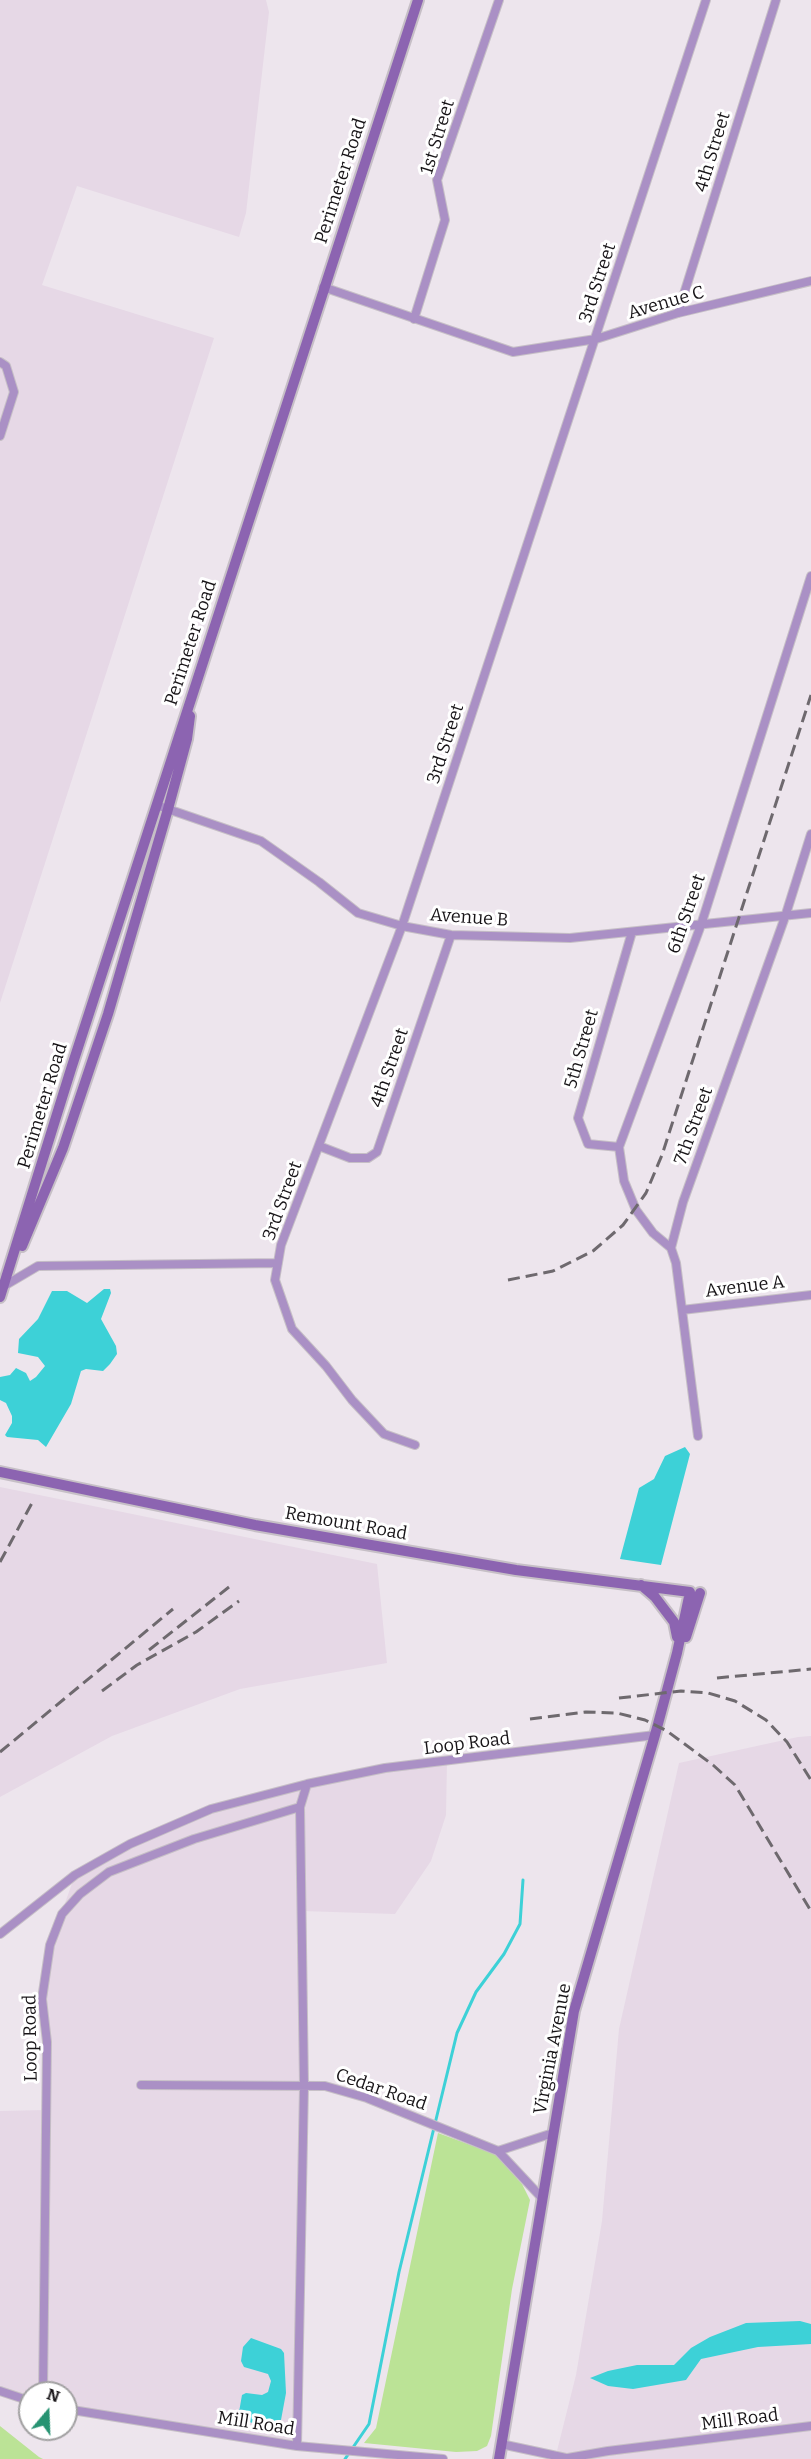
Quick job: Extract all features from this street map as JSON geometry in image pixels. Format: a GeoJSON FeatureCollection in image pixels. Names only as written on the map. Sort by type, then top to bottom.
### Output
{"type":"FeatureCollection","features":[{"type":"Feature","properties":{"kind":"street","name":"Perimeter Road"},"geometry":{"type":"LineString","coordinates":[[0,1297],[156,805],[418,0]]}},
{"type":"Feature","properties":{"kind":"street","name":"1st Street"},"geometry":{"type":"LineString","coordinates":[[414,319],[446,220],[437,180],[499,0]]}},
{"type":"Feature","properties":{"kind":"street","name":"3rd Street"},"geometry":{"type":"LineString","coordinates":[[415,1445],[384,1434],[292,1329],[275,1280],[281,1245],[402,926],[706,0]]}},
{"type":"Feature","properties":{"kind":"street","name":"4th Street"},"geometry":{"type":"LineString","coordinates":[[678,313],[776,0]]}},
{"type":"Feature","properties":{"kind":"street","name":"Avenue C"},"geometry":{"type":"LineString","coordinates":[[323,287],[513,352],[596,339],[678,313],[811,282]]}},
{"type":"Feature","properties":{"kind":"street"},"geometry":{"type":"LineString","coordinates":[[0,362],[6,366],[14,392],[0,436]]}},
{"type":"Feature","properties":{"kind":"street","name":"6th Street"},"geometry":{"type":"LineString","coordinates":[[670,1248],[652,1233],[636,1210],[624,1181],[619,1147],[701,925],[811,576]]}},
{"type":"Feature","properties":{"kind":"street"},"geometry":{"type":"LineString","coordinates":[[8,1273],[46,1191],[115,993],[187,739],[194,689]]}},
{"type":"Feature","properties":{"kind":"street","name":"Avenue B"},"geometry":{"type":"LineString","coordinates":[[156,805],[261,841],[358,913],[402,926],[451,935],[570,938],[811,913]]}},
{"type":"Feature","properties":{"kind":"street","name":"7th Street"},"geometry":{"type":"LineString","coordinates":[[670,1248],[683,1202],[785,917],[811,834]]}},
{"type":"Feature","properties":{"kind":"street","name":"5th Street"},"geometry":{"type":"LineString","coordinates":[[619,1147],[588,1144],[578,1118],[632,932]]}},
{"type":"Feature","properties":{"kind":"street","name":"4th Street"},"geometry":{"type":"LineString","coordinates":[[319,1146],[350,1158],[368,1158],[377,1152],[451,935]]}},
{"type":"Feature","properties":{"kind":"street"},"geometry":{"type":"LineString","coordinates":[[71,1069],[88,1072]]}},
{"type":"Feature","properties":{"kind":"street"},"geometry":{"type":"LineString","coordinates":[[670,1248],[676,1263],[698,1436]]}},
{"type":"Feature","properties":{"kind":"street"},"geometry":{"type":"LineString","coordinates":[[4,1286],[38,1266],[278,1263]]}},
{"type":"Feature","properties":{"kind":"street","name":"Avenue A"},"geometry":{"type":"LineString","coordinates":[[682,1310],[811,1295]]}},
{"type":"Feature","properties":{"kind":"street","name":"Remount Road"},"geometry":{"type":"LineString","coordinates":[[0,1473],[255,1525],[516,1570],[641,1584],[695,1593]]}},
{"type":"Feature","properties":{"kind":"street"},"geometry":{"type":"LineString","coordinates":[[641,1584],[664,1607],[674,1622],[678,1648]]}},
{"type":"Feature","properties":{"kind":"street","name":"Virginia Avenue"},"geometry":{"type":"LineString","coordinates":[[498,2459],[574,2011],[695,1593]]}},
{"type":"Feature","properties":{"kind":"street","name":"Loop Road"},"geometry":{"type":"LineString","coordinates":[[0,1934],[75,1875],[130,1844],[211,1809],[307,1784],[385,1768],[655,1735]]}},
{"type":"Feature","properties":{"kind":"street"},"geometry":{"type":"LineString","coordinates":[[297,2446],[304,2086],[300,1807],[307,1784]]}},
{"type":"Feature","properties":{"kind":"street","name":"Loop Road"},"geometry":{"type":"LineString","coordinates":[[43,2381],[47,2042],[42,1999],[50,1945],[62,1914],[80,1894],[109,1872],[194,1839],[300,1807]]}},
{"type":"Feature","properties":{"kind":"street","name":"Cedar Road"},"geometry":{"type":"LineString","coordinates":[[141,2085],[325,2086],[367,2098],[498,2151],[542,2197]]}},
{"type":"Feature","properties":{"kind":"street"},"geometry":{"type":"LineString","coordinates":[[498,2151],[553,2133]]}},
{"type":"Feature","properties":{"kind":"street"},"geometry":{"type":"LineString","coordinates":[[0,2391],[18,2397]]}},
{"type":"Feature","properties":{"kind":"street","name":"Mill Road"},"geometry":{"type":"LineString","coordinates":[[78,2411],[297,2446],[444,2459]]}},
{"type":"Feature","properties":{"kind":"street","name":"Mill Road"},"geometry":{"type":"LineString","coordinates":[[501,2444],[564,2458],[811,2426]]}},
{"type":"Feature","properties":{"kind":"shaded area"},"geometry":{"type":"Polygon","coordinates":[[[0,0],[266,0],[269,12],[246,213],[239,237],[77,186],[42,285],[214,338],[0,1003],[0,0]]]}},
{"type":"Feature","properties":{"kind":"shaded area"},"geometry":{"type":"Polygon","coordinates":[[[0,1487],[377,1564],[387,1663],[240,1689],[112,1736],[0,1797],[0,1487]]]}},
{"type":"Feature","properties":{"kind":"shaded area"},"geometry":{"type":"Polygon","coordinates":[[[811,1736],[811,2459],[555,2459],[576,2375],[602,2221],[619,2029],[679,1763],[811,1736]]]}},
{"type":"Feature","properties":{"kind":"shaded area"},"geometry":{"type":"Polygon","coordinates":[[[447,1761],[446,1815],[431,1861],[395,1914],[302,1911],[304,2086],[297,2446],[78,2411],[78,2381],[18,2381],[18,2397],[0,2391],[0,2111],[46,2110],[42,1999],[50,1945],[75,1875],[211,1809],[307,1784],[447,1761]]]}},
{"type":"Feature","properties":{"kind":"green space"},"geometry":{"type":"Polygon","coordinates":[[[438,2133],[495,2154],[522,2184],[530,2200],[512,2289],[491,2436],[487,2446],[477,2451],[456,2452],[364,2443],[376,2428],[438,2133]]]}},
{"type":"Feature","properties":{"kind":"green space"},"geometry":{"type":"Polygon","coordinates":[[[0,2426],[43,2459],[0,2459],[0,2426]]]}},
{"type":"Feature","properties":{"kind":"water"},"geometry":{"type":"Polygon","coordinates":[[[104,1289],[110,1289],[111,1293],[101,1319],[116,1346],[117,1354],[103,1371],[86,1369],[81,1371],[71,1404],[46,1447],[38,1440],[7,1437],[5,1435],[12,1423],[12,1416],[6,1403],[0,1400],[0,1377],[10,1375],[16,1368],[26,1373],[30,1381],[45,1366],[38,1357],[18,1353],[19,1339],[38,1319],[52,1291],[67,1291],[87,1303],[104,1289]]]}},
{"type":"Feature","properties":{"kind":"water"},"geometry":{"type":"Polygon","coordinates":[[[685,1447],[690,1454],[661,1565],[620,1559],[639,1488],[654,1479],[665,1456],[685,1447]]]}},
{"type":"Feature","properties":{"kind":"water"},"geometry":{"type":"Polygon","coordinates":[[[800,2321],[811,2324],[811,2344],[758,2347],[701,2359],[686,2380],[633,2389],[608,2386],[590,2378],[608,2371],[637,2365],[674,2365],[691,2348],[710,2337],[746,2323],[800,2321]]]}},
{"type":"Feature","properties":{"kind":"water"},"geometry":{"type":"Polygon","coordinates":[[[251,2338],[281,2349],[284,2353],[286,2393],[281,2420],[276,2424],[261,2426],[244,2420],[239,2412],[242,2395],[246,2393],[262,2395],[268,2392],[271,2381],[268,2374],[244,2367],[241,2361],[243,2347],[251,2338]]]}},
{"type":"Feature","properties":{"kind":"waterway"},"geometry":{"type":"LineString","coordinates":[[345,2459],[369,2424],[399,2272],[457,2033],[476,1992],[504,1954],[520,1924],[523,1880]]}},
{"type":"Feature","properties":{"kind":"railway"},"geometry":{"type":"LineString","coordinates":[[508,1280],[553,1271],[593,1251],[623,1225],[646,1193],[662,1155],[811,695]]}},
{"type":"Feature","properties":{"kind":"railway"},"geometry":{"type":"LineString","coordinates":[[0,1562],[32,1503]]}},
{"type":"Feature","properties":{"kind":"railway"},"geometry":{"type":"LineString","coordinates":[[149,1650],[229,1587]]}},
{"type":"Feature","properties":{"kind":"railway"},"geometry":{"type":"LineString","coordinates":[[102,1691],[137,1665],[196,1632],[239,1601]]}},
{"type":"Feature","properties":{"kind":"railway"},"geometry":{"type":"LineString","coordinates":[[0,1752],[173,1609]]}},
{"type":"Feature","properties":{"kind":"railway"},"geometry":{"type":"LineString","coordinates":[[717,1678],[811,1669]]}},
{"type":"Feature","properties":{"kind":"railway"},"geometry":{"type":"LineString","coordinates":[[619,1698],[681,1691],[708,1693],[735,1701],[766,1720],[787,1742],[811,1780]]}},
{"type":"Feature","properties":{"kind":"railway"},"geometry":{"type":"LineString","coordinates":[[530,1719],[586,1712],[617,1713],[645,1720],[667,1731],[713,1765],[735,1785],[811,1911]]}}]}
